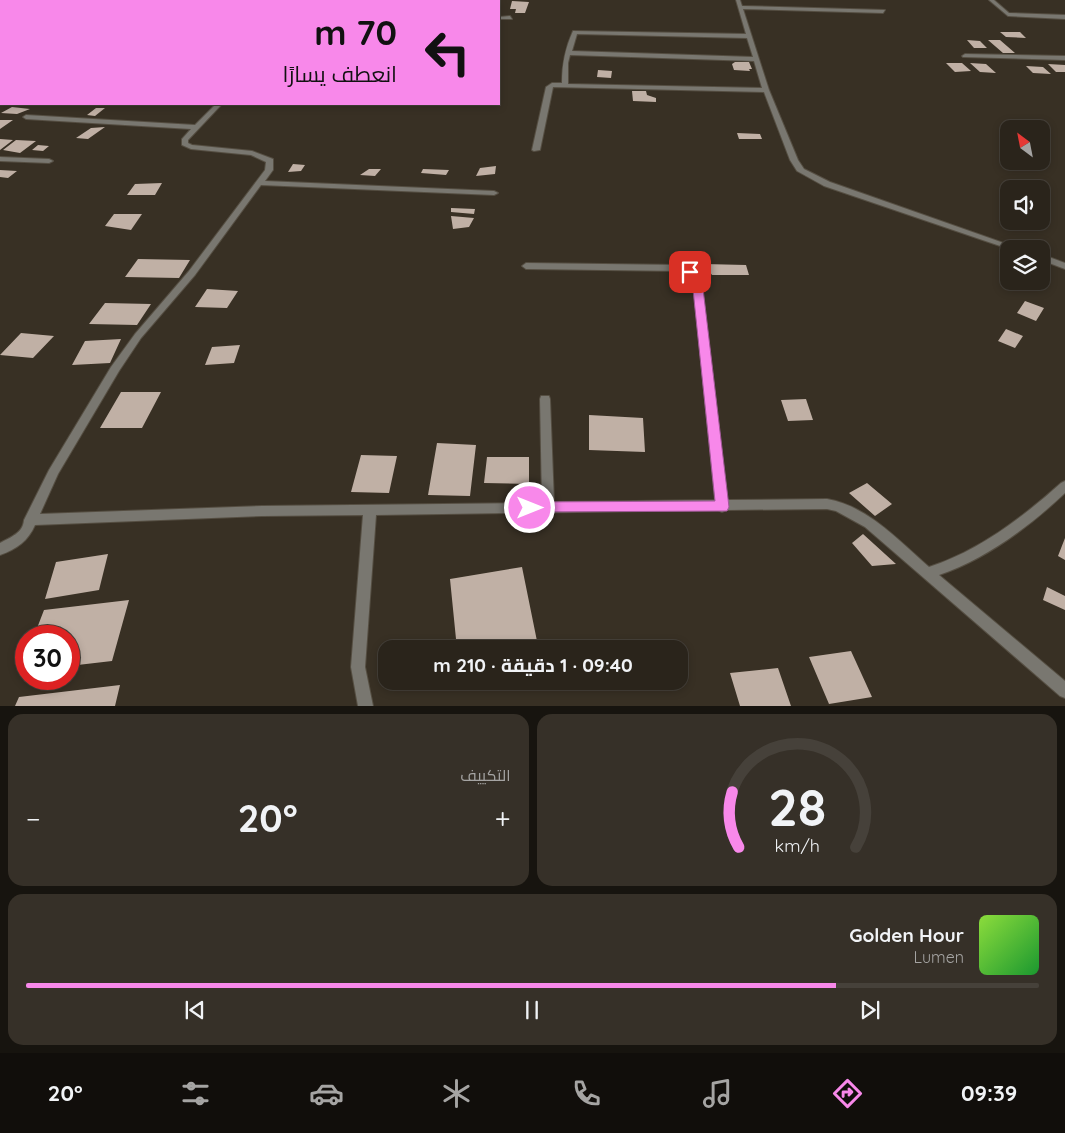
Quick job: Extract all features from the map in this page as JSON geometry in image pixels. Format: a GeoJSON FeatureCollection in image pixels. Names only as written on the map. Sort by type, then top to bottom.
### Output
{"type":"FeatureCollection","features":[{"type":"Feature","properties":{"kind":"street"},"geometry":{"type":"LineString","coordinates":[[990,0],[1008,14],[1065,16]]}},
{"type":"Feature","properties":{"kind":"street"},"geometry":{"type":"LineString","coordinates":[[883,11],[739,3],[766,90],[794,160],[806,175],[1000,243]]}},
{"type":"Feature","properties":{"kind":"street"},"geometry":{"type":"LineString","coordinates":[[500,18],[510,18]]}},
{"type":"Feature","properties":{"kind":"street"},"geometry":{"type":"LineString","coordinates":[[565,84],[564,68],[573,33],[749,36]]}},
{"type":"Feature","properties":{"kind":"street"},"geometry":{"type":"LineString","coordinates":[[567,53],[756,59]]}},
{"type":"Feature","properties":{"kind":"street"},"geometry":{"type":"LineString","coordinates":[[965,56],[1065,58]]}},
{"type":"Feature","properties":{"kind":"street"},"geometry":{"type":"LineString","coordinates":[[536,150],[549,88],[565,84],[766,90]]}},
{"type":"Feature","properties":{"kind":"street"},"geometry":{"type":"LineString","coordinates":[[0,549],[20,538],[26,532],[53,473],[126,353],[192,273],[270,170],[270,161],[252,153],[187,146],[184,144],[185,139],[218,105]]}},
{"type":"Feature","properties":{"kind":"street"},"geometry":{"type":"LineString","coordinates":[[26,117],[196,127]]}},
{"type":"Feature","properties":{"kind":"street"},"geometry":{"type":"LineString","coordinates":[[0,159],[49,161]]}},
{"type":"Feature","properties":{"kind":"street"},"geometry":{"type":"LineString","coordinates":[[261,183],[494,193]]}},
{"type":"Feature","properties":{"kind":"street"},"geometry":{"type":"LineString","coordinates":[[1050,260],[1065,266]]}},
{"type":"Feature","properties":{"kind":"street"},"geometry":{"type":"LineString","coordinates":[[526,266],[682,268],[694,275],[697,280],[722,507]]}},
{"type":"Feature","properties":{"kind":"street"},"geometry":{"type":"LineString","coordinates":[[545,399],[548,508]]}},
{"type":"Feature","properties":{"kind":"street"},"geometry":{"type":"LineString","coordinates":[[928,573],[958,563],[975,553],[1062,494]]}},
{"type":"Feature","properties":{"kind":"street"},"geometry":{"type":"LineString","coordinates":[[30,520],[173,513],[370,509],[722,507],[806,504],[839,506],[869,523],[1065,691]]}},
{"type":"Feature","properties":{"kind":"street"},"geometry":{"type":"LineString","coordinates":[[366,706],[358,667],[370,509]]}},
{"type":"Feature","properties":{"kind":"building"},"geometry":{"type":"Polygon","coordinates":[[[512,1],[529,2],[525,13],[515,13],[516,9],[510,9],[512,1]]]}},
{"type":"Feature","properties":{"kind":"building"},"geometry":{"type":"Polygon","coordinates":[[[1000,32],[1020,32],[1026,38],[1006,37],[1000,32]]]}},
{"type":"Feature","properties":{"kind":"building"},"geometry":{"type":"Polygon","coordinates":[[[967,40],[980,41],[987,48],[974,48],[967,40]]]}},
{"type":"Feature","properties":{"kind":"building"},"geometry":{"type":"Polygon","coordinates":[[[988,40],[1000,40],[1015,53],[1003,53],[988,40]]]}},
{"type":"Feature","properties":{"kind":"building"},"geometry":{"type":"Polygon","coordinates":[[[735,62],[749,62],[752,69],[749,69],[750,71],[734,70],[732,64],[735,62]]]}},
{"type":"Feature","properties":{"kind":"building"},"geometry":{"type":"Polygon","coordinates":[[[946,63],[962,63],[971,71],[955,72],[946,63]]]}},
{"type":"Feature","properties":{"kind":"building"},"geometry":{"type":"Polygon","coordinates":[[[970,63],[986,64],[996,73],[980,72],[970,63]]]}},
{"type":"Feature","properties":{"kind":"building"},"geometry":{"type":"Polygon","coordinates":[[[1048,64],[1065,65],[1065,72],[1056,72],[1048,64]]]}},
{"type":"Feature","properties":{"kind":"building"},"geometry":{"type":"Polygon","coordinates":[[[1026,66],[1043,67],[1051,74],[1033,73],[1026,66]]]}},
{"type":"Feature","properties":{"kind":"building"},"geometry":{"type":"Polygon","coordinates":[[[598,70],[612,71],[611,78],[597,77],[598,70]]]}},
{"type":"Feature","properties":{"kind":"building"},"geometry":{"type":"Polygon","coordinates":[[[632,91],[646,91],[647,95],[656,98],[656,102],[633,101],[632,91]]]}},
{"type":"Feature","properties":{"kind":"building"},"geometry":{"type":"Polygon","coordinates":[[[12,107],[30,109],[17,114],[1,113],[12,107]]]}},
{"type":"Feature","properties":{"kind":"building"},"geometry":{"type":"Polygon","coordinates":[[[96,108],[105,108],[95,116],[87,115],[96,108]]]}},
{"type":"Feature","properties":{"kind":"building"},"geometry":{"type":"Polygon","coordinates":[[[0,120],[13,120],[0,129],[0,120]]]}},
{"type":"Feature","properties":{"kind":"building"},"geometry":{"type":"Polygon","coordinates":[[[105,127],[88,139],[76,138],[91,128],[105,127]]]}},
{"type":"Feature","properties":{"kind":"building"},"geometry":{"type":"Polygon","coordinates":[[[737,133],[760,134],[762,139],[739,139],[737,133]]]}},
{"type":"Feature","properties":{"kind":"building"},"geometry":{"type":"Polygon","coordinates":[[[0,139],[13,140],[0,150],[0,139]]]}},
{"type":"Feature","properties":{"kind":"building"},"geometry":{"type":"Polygon","coordinates":[[[16,140],[36,141],[20,153],[3,150],[16,140]]]}},
{"type":"Feature","properties":{"kind":"building"},"geometry":{"type":"Polygon","coordinates":[[[38,145],[49,146],[43,151],[32,150],[38,145]]]}},
{"type":"Feature","properties":{"kind":"building"},"geometry":{"type":"Polygon","coordinates":[[[293,164],[305,165],[301,171],[288,172],[293,164]]]}},
{"type":"Feature","properties":{"kind":"building"},"geometry":{"type":"Polygon","coordinates":[[[496,166],[495,174],[476,176],[480,168],[496,166]]]}},
{"type":"Feature","properties":{"kind":"building"},"geometry":{"type":"Polygon","coordinates":[[[369,169],[381,169],[375,176],[360,175],[369,169]]]}},
{"type":"Feature","properties":{"kind":"building"},"geometry":{"type":"Polygon","coordinates":[[[423,169],[449,170],[446,175],[421,173],[423,169]]]}},
{"type":"Feature","properties":{"kind":"building"},"geometry":{"type":"Polygon","coordinates":[[[0,170],[17,171],[8,178],[0,177],[0,170]]]}},
{"type":"Feature","properties":{"kind":"building"},"geometry":{"type":"Polygon","coordinates":[[[162,183],[155,195],[127,195],[135,184],[162,183]]]}},
{"type":"Feature","properties":{"kind":"building"},"geometry":{"type":"Polygon","coordinates":[[[451,208],[475,209],[474,214],[451,212],[451,208]]]}},
{"type":"Feature","properties":{"kind":"building"},"geometry":{"type":"Polygon","coordinates":[[[114,214],[142,214],[131,230],[105,226],[114,214]]]}},
{"type":"Feature","properties":{"kind":"building"},"geometry":{"type":"Polygon","coordinates":[[[451,216],[474,218],[469,227],[453,229],[451,216]]]}},
{"type":"Feature","properties":{"kind":"building"},"geometry":{"type":"Polygon","coordinates":[[[138,259],[190,260],[179,278],[125,277],[138,259]]]}},
{"type":"Feature","properties":{"kind":"building"},"geometry":{"type":"Polygon","coordinates":[[[704,264],[746,265],[749,275],[712,275],[704,264]]]}},
{"type":"Feature","properties":{"kind":"building"},"geometry":{"type":"Polygon","coordinates":[[[207,289],[238,291],[227,308],[195,307],[207,289]]]}},
{"type":"Feature","properties":{"kind":"building"},"geometry":{"type":"Polygon","coordinates":[[[1025,301],[1044,308],[1036,321],[1017,313],[1025,301]]]}},
{"type":"Feature","properties":{"kind":"building"},"geometry":{"type":"Polygon","coordinates":[[[105,303],[151,304],[137,325],[89,324],[105,303]]]}},
{"type":"Feature","properties":{"kind":"building"},"geometry":{"type":"Polygon","coordinates":[[[1006,329],[1023,336],[1015,348],[998,341],[1006,329]]]}},
{"type":"Feature","properties":{"kind":"building"},"geometry":{"type":"Polygon","coordinates":[[[21,333],[54,336],[33,358],[0,355],[21,333]]]}},
{"type":"Feature","properties":{"kind":"building"},"geometry":{"type":"Polygon","coordinates":[[[121,339],[110,363],[72,365],[85,341],[121,339]]]}},
{"type":"Feature","properties":{"kind":"building"},"geometry":{"type":"Polygon","coordinates":[[[240,345],[234,363],[205,365],[212,347],[240,345]]]}},
{"type":"Feature","properties":{"kind":"building"},"geometry":{"type":"Polygon","coordinates":[[[121,392],[161,392],[142,428],[100,428],[121,392]]]}},
{"type":"Feature","properties":{"kind":"building"},"geometry":{"type":"Polygon","coordinates":[[[806,399],[813,420],[788,421],[781,400],[806,399]]]}},
{"type":"Feature","properties":{"kind":"building"},"geometry":{"type":"Polygon","coordinates":[[[589,415],[643,418],[645,452],[589,450],[589,415]]]}},
{"type":"Feature","properties":{"kind":"building"},"geometry":{"type":"Polygon","coordinates":[[[437,443],[476,445],[470,496],[428,495],[437,443]]]}},
{"type":"Feature","properties":{"kind":"building"},"geometry":{"type":"Polygon","coordinates":[[[361,455],[397,456],[389,493],[351,492],[361,455]]]}},
{"type":"Feature","properties":{"kind":"building"},"geometry":{"type":"Polygon","coordinates":[[[487,457],[529,457],[529,484],[484,483],[487,457]]]}},
{"type":"Feature","properties":{"kind":"building"},"geometry":{"type":"Polygon","coordinates":[[[867,483],[892,504],[875,516],[849,493],[867,483]]]}},
{"type":"Feature","properties":{"kind":"building"},"geometry":{"type":"Polygon","coordinates":[[[863,534],[896,564],[872,566],[852,543],[863,534]]]}},
{"type":"Feature","properties":{"kind":"building"},"geometry":{"type":"Polygon","coordinates":[[[1065,538],[1065,560],[1058,556],[1065,538]]]}},
{"type":"Feature","properties":{"kind":"building"},"geometry":{"type":"Polygon","coordinates":[[[108,554],[99,590],[45,599],[56,562],[108,554]]]}},
{"type":"Feature","properties":{"kind":"building"},"geometry":{"type":"Polygon","coordinates":[[[522,567],[537,640],[456,640],[450,579],[522,567]]]}},
{"type":"Feature","properties":{"kind":"building"},"geometry":{"type":"Polygon","coordinates":[[[1047,587],[1065,596],[1065,610],[1043,600],[1047,587]]]}},
{"type":"Feature","properties":{"kind":"building"},"geometry":{"type":"Polygon","coordinates":[[[129,600],[112,661],[80,665],[80,625],[38,625],[44,610],[129,600]]]}},
{"type":"Feature","properties":{"kind":"building"},"geometry":{"type":"Polygon","coordinates":[[[851,651],[872,697],[829,704],[809,657],[851,651]]]}},
{"type":"Feature","properties":{"kind":"building"},"geometry":{"type":"Polygon","coordinates":[[[778,668],[791,706],[740,706],[730,673],[778,668]]]}},
{"type":"Feature","properties":{"kind":"building"},"geometry":{"type":"Polygon","coordinates":[[[120,685],[115,706],[15,706],[19,697],[120,685]]]}},
{"type":"Feature","properties":{"kind":"route"},"geometry":{"type":"LineString","coordinates":[[530,508],[722,507],[697,280],[690,272]]}}]}
